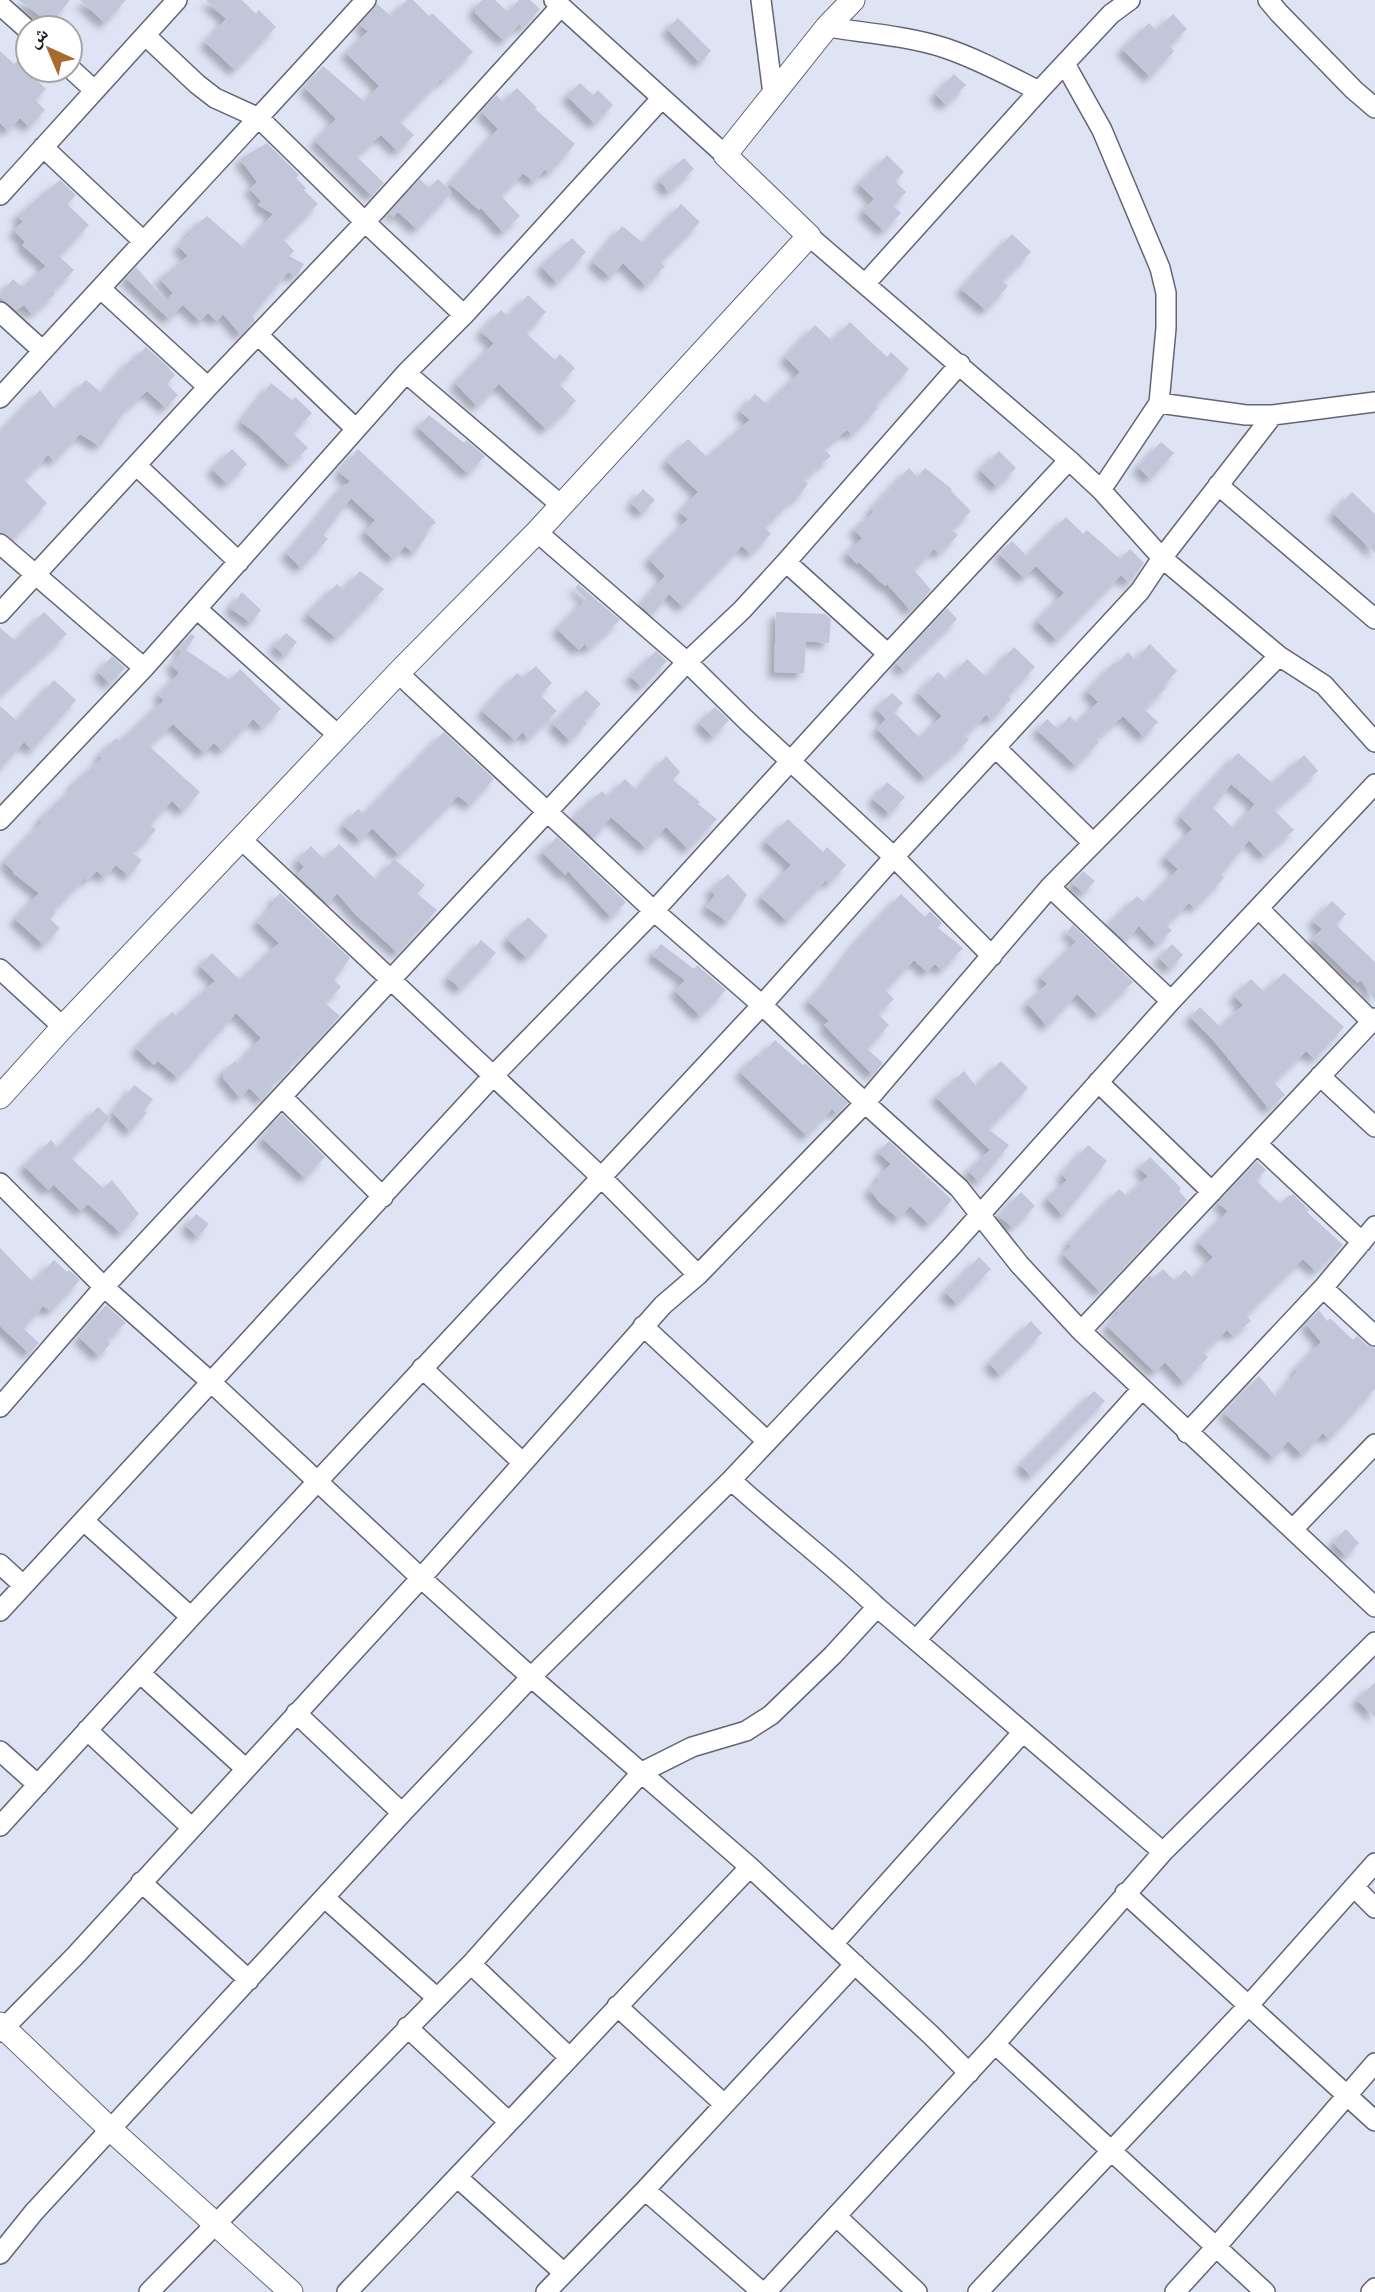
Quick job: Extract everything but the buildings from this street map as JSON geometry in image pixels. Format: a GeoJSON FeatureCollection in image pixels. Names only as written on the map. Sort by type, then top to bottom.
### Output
{"type":"FeatureCollection","features":[{"type":"Feature","properties":{"kind":"street"},"geometry":{"type":"LineString","coordinates":[[0,195],[177,0]]}},
{"type":"Feature","properties":{"kind":"street"},"geometry":{"type":"LineString","coordinates":[[0,398],[366,0]]}},
{"type":"Feature","properties":{"kind":"street"},"geometry":{"type":"LineString","coordinates":[[761,0],[773,94]]}},
{"type":"Feature","properties":{"kind":"street"},"geometry":{"type":"LineString","coordinates":[[724,155],[827,27],[853,0]]}},
{"type":"Feature","properties":{"kind":"street"},"geometry":{"type":"LineString","coordinates":[[865,284],[1039,91],[1111,14],[1130,0]]}},
{"type":"Feature","properties":{"kind":"street"},"geometry":{"type":"LineString","coordinates":[[1268,0],[1375,108]]}},
{"type":"Feature","properties":{"kind":"street"},"geometry":{"type":"LineString","coordinates":[[0,613],[208,387],[365,222],[558,3],[809,236],[960,364],[1101,489],[1162,558],[1279,656],[1332,692],[1375,742]]}},
{"type":"Feature","properties":{"kind":"street"},"geometry":{"type":"LineString","coordinates":[[0,5],[14,18]]}},
{"type":"Feature","properties":{"kind":"street"},"geometry":{"type":"LineString","coordinates":[[827,27],[945,48],[981,62],[1039,91]]}},
{"type":"Feature","properties":{"kind":"street"},"geometry":{"type":"LineString","coordinates":[[145,36],[215,97],[260,118],[464,315]]}},
{"type":"Feature","properties":{"kind":"street"},"geometry":{"type":"LineString","coordinates":[[1065,64],[1102,130],[1160,268],[1166,293],[1166,328],[1159,403],[1101,489]]}},
{"type":"Feature","properties":{"kind":"street"},"geometry":{"type":"LineString","coordinates":[[84,81],[94,90]]}},
{"type":"Feature","properties":{"kind":"street"},"geometry":{"type":"LineString","coordinates":[[0,820],[144,668],[356,429],[661,99]]}},
{"type":"Feature","properties":{"kind":"street"},"geometry":{"type":"LineString","coordinates":[[43,147],[143,241]]}},
{"type":"Feature","properties":{"kind":"street"},"geometry":{"type":"LineString","coordinates":[[0,1097],[398,673],[537,531],[809,236]]}},
{"type":"Feature","properties":{"kind":"street"},"geometry":{"type":"LineString","coordinates":[[101,289],[208,387]]}},
{"type":"Feature","properties":{"kind":"street"},"geometry":{"type":"LineString","coordinates":[[0,312],[43,351]]}},
{"type":"Feature","properties":{"kind":"street"},"geometry":{"type":"LineString","coordinates":[[259,336],[356,429]]}},
{"type":"Feature","properties":{"kind":"street"},"geometry":{"type":"LineString","coordinates":[[0,1407],[104,1287],[687,662],[742,610],[960,364]]}},
{"type":"Feature","properties":{"kind":"street"},"geometry":{"type":"LineString","coordinates":[[407,373],[561,505]]}},
{"type":"Feature","properties":{"kind":"street"},"geometry":{"type":"LineString","coordinates":[[1159,403],[1246,415],[1273,415],[1375,402]]}},
{"type":"Feature","properties":{"kind":"street"},"geometry":{"type":"LineString","coordinates":[[0,1826],[316,1482],[762,1005],[894,857],[1140,591],[1162,558],[1273,415]]}},
{"type":"Feature","properties":{"kind":"street"},"geometry":{"type":"LineString","coordinates":[[0,1611],[492,1077],[654,911],[1069,460]]}},
{"type":"Feature","properties":{"kind":"street"},"geometry":{"type":"LineString","coordinates":[[136,465],[239,562]]}},
{"type":"Feature","properties":{"kind":"street"},"geometry":{"type":"LineString","coordinates":[[1218,485],[1375,619]]}},
{"type":"Feature","properties":{"kind":"street"},"geometry":{"type":"LineString","coordinates":[[537,531],[687,662],[894,857],[992,956]]}},
{"type":"Feature","properties":{"kind":"street"},"geometry":{"type":"LineString","coordinates":[[0,544],[144,668]]}},
{"type":"Feature","properties":{"kind":"street"},"geometry":{"type":"LineString","coordinates":[[786,562],[888,654]]}},
{"type":"Feature","properties":{"kind":"street"},"geometry":{"type":"LineString","coordinates":[[197,609],[339,736]]}},
{"type":"Feature","properties":{"kind":"street"},"geometry":{"type":"LineString","coordinates":[[291,2292],[1,2028],[75,1956],[421,1578],[643,1326],[698,1275],[865,1103],[1050,887],[1279,656]]}},
{"type":"Feature","properties":{"kind":"street"},"geometry":{"type":"LineString","coordinates":[[398,673],[654,911],[762,1005],[959,1188],[1019,1264],[1081,1331],[1375,1607]]}},
{"type":"Feature","properties":{"kind":"street"},"geometry":{"type":"LineString","coordinates":[[996,748],[1093,843]]}},
{"type":"Feature","properties":{"kind":"street"},"geometry":{"type":"LineString","coordinates":[[0,2254],[34,2212],[401,1813],[531,1677],[731,1480],[951,1247],[1171,1001],[1375,784]]}},
{"type":"Feature","properties":{"kind":"street"},"geometry":{"type":"LineString","coordinates":[[242,840],[601,1177],[698,1275]]}},
{"type":"Feature","properties":{"kind":"street"},"geometry":{"type":"LineString","coordinates":[[1050,887],[1171,1001]]}},
{"type":"Feature","properties":{"kind":"street"},"geometry":{"type":"LineString","coordinates":[[1081,1331],[1373,1020],[1259,909]]}},
{"type":"Feature","properties":{"kind":"street"},"geometry":{"type":"LineString","coordinates":[[0,968],[63,1027]]}},
{"type":"Feature","properties":{"kind":"street"},"geometry":{"type":"LineString","coordinates":[[1320,1076],[1375,1127]]}},
{"type":"Feature","properties":{"kind":"street"},"geometry":{"type":"LineString","coordinates":[[1098,1082],[1212,1192]]}},
{"type":"Feature","properties":{"kind":"street"},"geometry":{"type":"LineString","coordinates":[[282,1097],[383,1197]]}},
{"type":"Feature","properties":{"kind":"street"},"geometry":{"type":"LineString","coordinates":[[1257,1144],[1362,1242]]}},
{"type":"Feature","properties":{"kind":"street"},"geometry":{"type":"LineString","coordinates":[[0,1183],[104,1287],[212,1383],[316,1482],[531,1677],[750,1867],[969,2073]]}},
{"type":"Feature","properties":{"kind":"street"},"geometry":{"type":"LineString","coordinates":[[1187,1433],[1323,1287],[1375,1226]]}},
{"type":"Feature","properties":{"kind":"street"},"geometry":{"type":"LineString","coordinates":[[1323,1287],[1375,1336]]}},
{"type":"Feature","properties":{"kind":"street"},"geometry":{"type":"LineString","coordinates":[[643,1326],[767,1441]]}},
{"type":"Feature","properties":{"kind":"street"},"geometry":{"type":"LineString","coordinates":[[422,1368],[523,1463]]}},
{"type":"Feature","properties":{"kind":"street"},"geometry":{"type":"LineString","coordinates":[[916,1640],[1142,1389]]}},
{"type":"Feature","properties":{"kind":"street"},"geometry":{"type":"LineString","coordinates":[[1293,1530],[1375,1444]]}},
{"type":"Feature","properties":{"kind":"street"},"geometry":{"type":"LineString","coordinates":[[731,1480],[1163,1852]]}},
{"type":"Feature","properties":{"kind":"street"},"geometry":{"type":"LineString","coordinates":[[84,1521],[191,1617]]}},
{"type":"Feature","properties":{"kind":"street"},"geometry":{"type":"LineString","coordinates":[[0,1564],[23,1585]]}},
{"type":"Feature","properties":{"kind":"street"},"geometry":{"type":"LineString","coordinates":[[149,2292],[471,1964],[642,1772],[692,1746],[746,1731],[771,1715],[833,1655],[877,1607]]}},
{"type":"Feature","properties":{"kind":"street"},"geometry":{"type":"LineString","coordinates":[[645,2190],[764,2292],[969,2073],[1163,1852],[1375,1642]]}},
{"type":"Feature","properties":{"kind":"street"},"geometry":{"type":"LineString","coordinates":[[140,1673],[246,1769]]}},
{"type":"Feature","properties":{"kind":"street"},"geometry":{"type":"LineString","coordinates":[[296,1713],[401,1813]]}},
{"type":"Feature","properties":{"kind":"street"},"geometry":{"type":"LineString","coordinates":[[87,1730],[192,1828]]}},
{"type":"Feature","properties":{"kind":"street"},"geometry":{"type":"LineString","coordinates":[[833,1944],[1023,1732]]}},
{"type":"Feature","properties":{"kind":"street"},"geometry":{"type":"LineString","coordinates":[[0,1752],[38,1785]]}},
{"type":"Feature","properties":{"kind":"street"},"geometry":{"type":"LineString","coordinates":[[978,2292],[1248,2006],[1375,1863]]}},
{"type":"Feature","properties":{"kind":"street"},"geometry":{"type":"LineString","coordinates":[[347,2292],[458,2179],[569,2057],[750,1867]]}},
{"type":"Feature","properties":{"kind":"street"},"geometry":{"type":"LineString","coordinates":[[141,1882],[249,1980]]}},
{"type":"Feature","properties":{"kind":"street"},"geometry":{"type":"LineString","coordinates":[[1354,1887],[1375,1908]]}},
{"type":"Feature","properties":{"kind":"street"},"geometry":{"type":"LineString","coordinates":[[1125,1893],[1375,2121]]}},
{"type":"Feature","properties":{"kind":"street"},"geometry":{"type":"LineString","coordinates":[[325,1898],[437,1998]]}},
{"type":"Feature","properties":{"kind":"street"},"geometry":{"type":"LineString","coordinates":[[471,1964],[569,2057]]}},
{"type":"Feature","properties":{"kind":"street"},"geometry":{"type":"LineString","coordinates":[[546,2292],[645,2190],[855,1964]]}},
{"type":"Feature","properties":{"kind":"street"},"geometry":{"type":"LineString","coordinates":[[617,2006],[724,2104]]}},
{"type":"Feature","properties":{"kind":"street"},"geometry":{"type":"LineString","coordinates":[[407,2027],[509,2122]]}},
{"type":"Feature","properties":{"kind":"street"},"geometry":{"type":"LineString","coordinates":[[995,2044],[1265,2292]]}},
{"type":"Feature","properties":{"kind":"street"},"geometry":{"type":"LineString","coordinates":[[1175,2292],[1375,2063]]}},
{"type":"Feature","properties":{"kind":"street"},"geometry":{"type":"LineString","coordinates":[[458,2179],[564,2273]]}},
{"type":"Feature","properties":{"kind":"street"},"geometry":{"type":"LineString","coordinates":[[836,2216],[917,2292]]}},
{"type":"Feature","properties":{"kind":"street"},"geometry":{"type":"LineString","coordinates":[[1371,2292],[1375,2288]]}}]}
